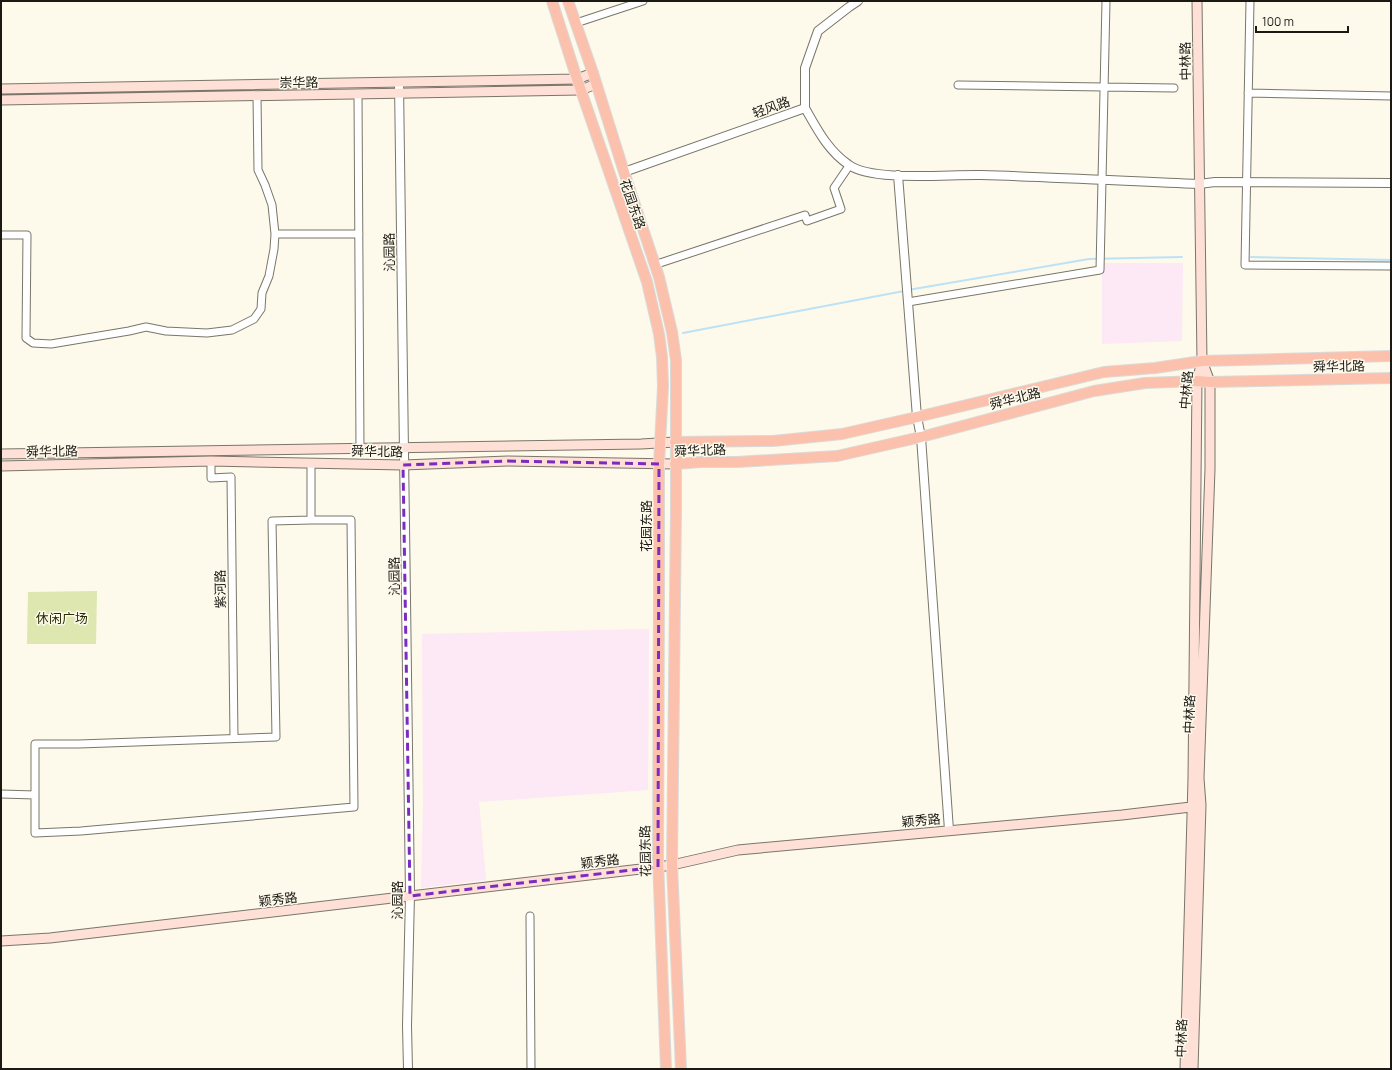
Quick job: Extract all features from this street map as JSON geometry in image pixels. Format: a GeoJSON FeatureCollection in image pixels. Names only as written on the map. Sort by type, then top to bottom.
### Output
{"type":"FeatureCollection","features":[{"type":"Feature","properties":{"kind":"main road","name":"花园东路"},"geometry":{"type":"LineString","coordinates":[[552,1],[646,282],[659,334],[662,357],[663,386],[659,464],[658,867],[666,1069]]}},
{"type":"Feature","properties":{"kind":"main road","name":"花园东路"},"geometry":{"type":"LineString","coordinates":[[568,1],[659,277],[672,332],[676,360],[676,516],[672,865],[681,1069]]}},
{"type":"Feature","properties":{"kind":"main road","name":"中林路"},"geometry":{"type":"LineString","coordinates":[[1185,1069],[1191,807],[1193,779],[1197,381],[1202,361],[1197,1]]}},
{"type":"Feature","properties":{"kind":"main road","name":"崇华路"},"geometry":{"type":"LineString","coordinates":[[1,88],[399,83],[577,79],[593,74]]}},
{"type":"Feature","properties":{"kind":"main road","name":"崇华路"},"geometry":{"type":"LineString","coordinates":[[1,100],[581,90],[596,84]]}},
{"type":"Feature","properties":{"kind":"main road","name":"舜华北路"},"geometry":{"type":"LineString","coordinates":[[1,454],[404,449],[773,441],[842,434],[1104,372],[1155,368],[1202,361],[1391,356]]}},
{"type":"Feature","properties":{"kind":"main road","name":"中林路"},"geometry":{"type":"LineString","coordinates":[[1193,1069],[1201,805],[1199,778],[1210,469],[1210,382],[1202,361]]}},
{"type":"Feature","properties":{"kind":"main road","name":"舜华北路"},"geometry":{"type":"LineString","coordinates":[[1,466],[211,461],[403,465],[508,461],[675,464],[836,456],[921,437],[1094,391],[1145,383],[1391,378]]}},
{"type":"Feature","properties":{"kind":"main road","name":"颖秀路"},"geometry":{"type":"LineString","coordinates":[[1,941],[50,938],[658,867],[738,850],[1122,815],[1201,805]]}},
{"type":"Feature","properties":{"kind":"street"},"geometry":{"type":"LineString","coordinates":[[576,23],[643,1]]}},
{"type":"Feature","properties":{"kind":"street","name":"轻风路"},"geometry":{"type":"LineString","coordinates":[[624,172],[805,108],[805,68],[818,31],[858,1]]}},
{"type":"Feature","properties":{"kind":"street"},"geometry":{"type":"LineString","coordinates":[[908,302],[1100,270],[1106,1]]}},
{"type":"Feature","properties":{"kind":"street"},"geometry":{"type":"LineString","coordinates":[[1250,1],[1245,265],[1391,266]]}},
{"type":"Feature","properties":{"kind":"street","name":"沁园路"},"geometry":{"type":"LineString","coordinates":[[399,83],[410,896],[408,1069]]}},
{"type":"Feature","properties":{"kind":"street"},"geometry":{"type":"LineString","coordinates":[[958,86],[1174,88]]}},
{"type":"Feature","properties":{"kind":"street"},"geometry":{"type":"LineString","coordinates":[[1248,93],[1391,96]]}},
{"type":"Feature","properties":{"kind":"street"},"geometry":{"type":"LineString","coordinates":[[358,94],[360,449]]}},
{"type":"Feature","properties":{"kind":"street"},"geometry":{"type":"LineString","coordinates":[[1,235],[27,235],[26,338],[33,343],[51,344],[146,327],[166,331],[207,333],[232,330],[254,319],[261,309],[262,293],[269,276],[275,234],[272,206],[266,185],[258,170],[257,96]]}},
{"type":"Feature","properties":{"kind":"street"},"geometry":{"type":"LineString","coordinates":[[805,108],[819,133],[831,149],[849,166],[869,173],[898,175],[980,175],[1199,184],[1215,182],[1391,183]]}},
{"type":"Feature","properties":{"kind":"street"},"geometry":{"type":"LineString","coordinates":[[654,265],[805,215],[807,221],[841,209],[834,188],[849,166]]}},
{"type":"Feature","properties":{"kind":"street"},"geometry":{"type":"LineString","coordinates":[[898,175],[917,417],[921,437],[949,830]]}},
{"type":"Feature","properties":{"kind":"street"},"geometry":{"type":"LineString","coordinates":[[275,234],[359,234]]}},
{"type":"Feature","properties":{"kind":"street","name":"紫河路"},"geometry":{"type":"LineString","coordinates":[[211,461],[211,478],[231,477],[234,738]]}},
{"type":"Feature","properties":{"kind":"street"},"geometry":{"type":"LineString","coordinates":[[311,464],[311,520]]}},
{"type":"Feature","properties":{"kind":"street"},"geometry":{"type":"LineString","coordinates":[[311,520],[351,520],[354,807],[36,833],[35,744],[79,744],[276,737],[272,521],[311,520]]}},
{"type":"Feature","properties":{"kind":"street"},"geometry":{"type":"LineString","coordinates":[[1,794],[35,795]]}},
{"type":"Feature","properties":{"kind":"street"},"geometry":{"type":"LineString","coordinates":[[530,916],[531,1069]]}},
{"type":"Feature","properties":{"kind":"highlighted area"},"geometry":{"type":"Polygon","coordinates":[[[508,461],[659,464],[658,867],[410,896],[403,465],[508,461]]]}},
{"type":"Feature","properties":{"kind":"shaded area"},"geometry":{"type":"Polygon","coordinates":[[[1102,263],[1183,263],[1182,341],[1102,344],[1102,263]]]}},
{"type":"Feature","properties":{"kind":"shaded area"},"geometry":{"type":"Polygon","coordinates":[[[649,629],[648,790],[479,802],[486,880],[421,888],[423,806],[422,634],[649,629]]]}},
{"type":"Feature","properties":{"kind":"green space","name":"休闲广场"},"geometry":{"type":"Polygon","coordinates":[[[97,591],[96,644],[27,644],[28,592],[97,591]]]}},
{"type":"Feature","properties":{"kind":"waterway"},"geometry":{"type":"LineString","coordinates":[[908,290],[1089,259],[1182,257]]}},
{"type":"Feature","properties":{"kind":"waterway"},"geometry":{"type":"LineString","coordinates":[[1251,257],[1391,260]]}},
{"type":"Feature","properties":{"kind":"waterway"},"geometry":{"type":"LineString","coordinates":[[683,333],[904,291]]}}]}
